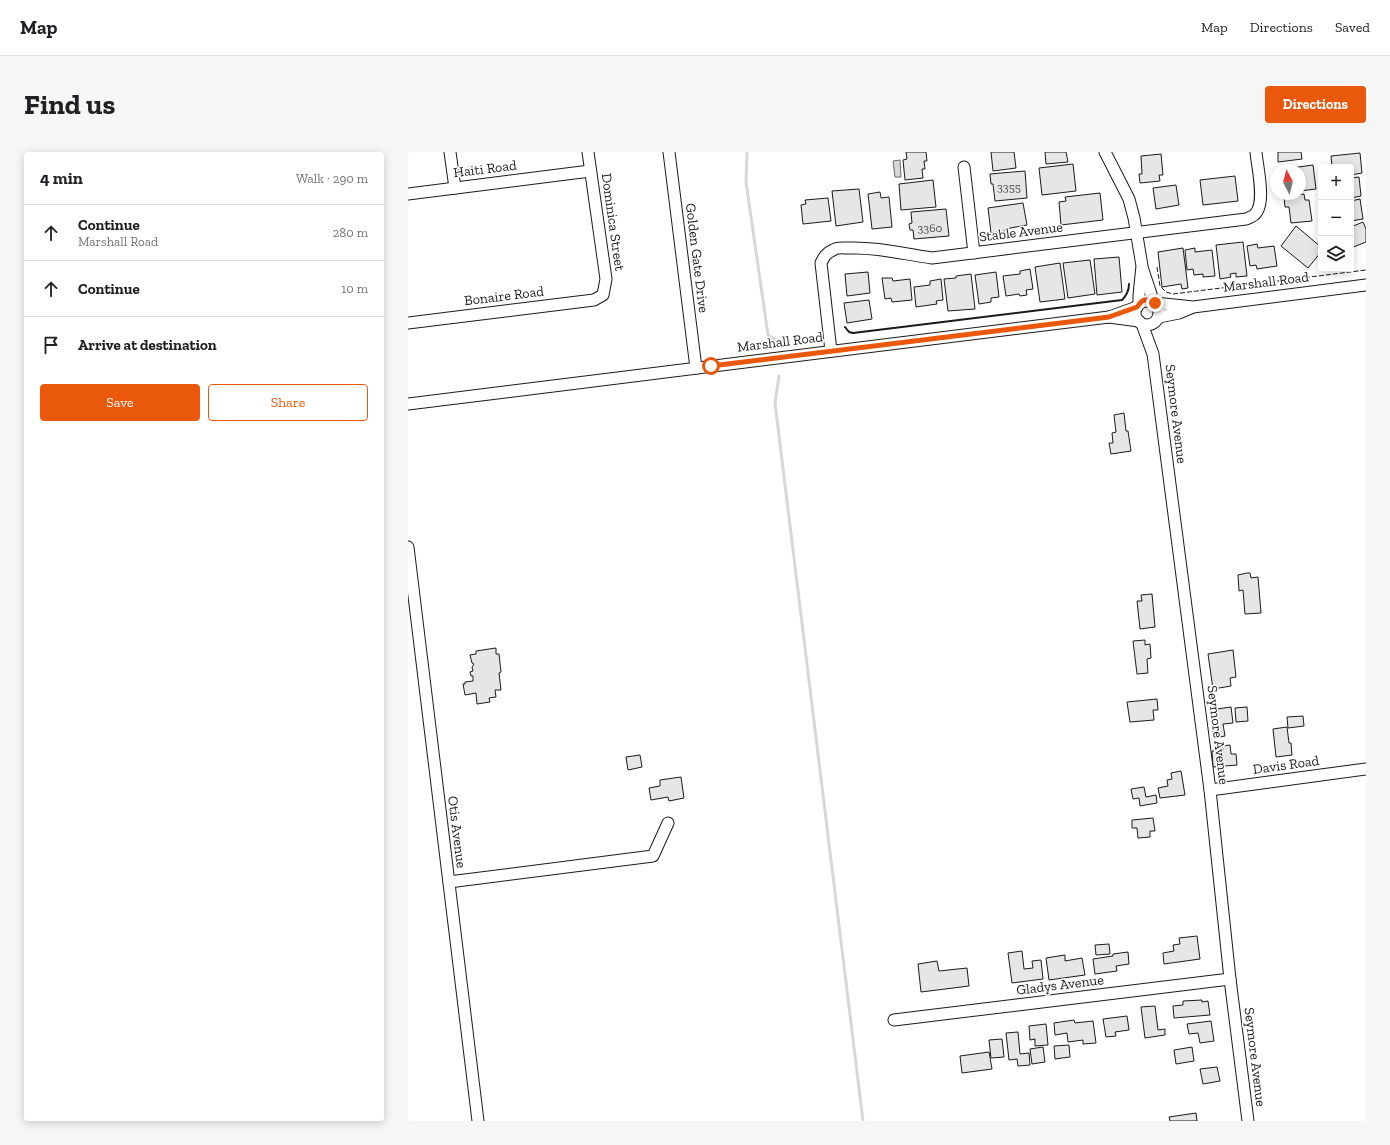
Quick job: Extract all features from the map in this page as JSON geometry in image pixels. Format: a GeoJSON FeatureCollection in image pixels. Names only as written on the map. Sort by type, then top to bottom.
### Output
{"type":"FeatureCollection","features":[{"type":"Feature","properties":{"kind":"street"},"geometry":{"type":"LineString","coordinates":[[450,152],[455,188]]}},
{"type":"Feature","properties":{"kind":"street","name":"Dominica Street"},"geometry":{"type":"LineString","coordinates":[[588,152],[606,279],[603,296]]}},
{"type":"Feature","properties":{"kind":"street","name":"Golden Gate Drive"},"geometry":{"type":"LineString","coordinates":[[669,152],[696,368]]}},
{"type":"Feature","properties":{"kind":"street"},"geometry":{"type":"LineString","coordinates":[[1105,152],[1129,200],[1134,218],[1142,266],[1153,302],[1158,307],[1158,319],[1152,324],[1140,322],[1135,313],[1138,305],[1142,266]]}},
{"type":"Feature","properties":{"kind":"street","name":"Stable Avenue"},"geometry":{"type":"LineString","coordinates":[[831,351],[822,263],[826,254],[835,248],[884,249],[911,256],[932,258],[1246,219],[1255,214],[1261,201],[1256,152]]}},
{"type":"Feature","properties":{"kind":"street"},"geometry":{"type":"LineString","coordinates":[[964,167],[974,253]]}},
{"type":"Feature","properties":{"kind":"street","name":"Haiti Road"},"geometry":{"type":"LineString","coordinates":[[408,194],[590,171]]}},
{"type":"Feature","properties":{"kind":"street","name":"Marshall Road"},"geometry":{"type":"LineString","coordinates":[[1153,302],[1193,307],[1366,285]]}},
{"type":"Feature","properties":{"kind":"street","name":"Bonaire Road"},"geometry":{"type":"LineString","coordinates":[[408,323],[594,300],[603,296]]}},
{"type":"Feature","properties":{"kind":"street"},"geometry":{"type":"LineString","coordinates":[[1138,305],[1144,300],[1153,302]]}},
{"type":"Feature","properties":{"kind":"street","name":"Marshall Road"},"geometry":{"type":"LineString","coordinates":[[408,404],[1109,317],[1138,305]]}},
{"type":"Feature","properties":{"kind":"street","name":"Marshall Road"},"geometry":{"type":"LineString","coordinates":[[1158,319],[1193,307]]}},
{"type":"Feature","properties":{"kind":"street","name":"Marshall Road"},"geometry":{"type":"LineString","coordinates":[[1109,317],[1140,322]]}},
{"type":"Feature","properties":{"kind":"street","name":"Seymore Avenue"},"geometry":{"type":"LineString","coordinates":[[1153,354],[1158,319]]}},
{"type":"Feature","properties":{"kind":"street","name":"Seymore Avenue"},"geometry":{"type":"LineString","coordinates":[[1140,322],[1153,354],[1210,790],[1230,979],[1248,1121]]}},
{"type":"Feature","properties":{"kind":"street","name":"Otis Avenue"},"geometry":{"type":"LineString","coordinates":[[408,547],[478,1121]]}},
{"type":"Feature","properties":{"kind":"street","name":"Davis Road"},"geometry":{"type":"LineString","coordinates":[[1210,790],[1366,769]]}},
{"type":"Feature","properties":{"kind":"street"},"geometry":{"type":"LineString","coordinates":[[448,882],[653,856],[668,823]]}},
{"type":"Feature","properties":{"kind":"street","name":"Gladys Avenue"},"geometry":{"type":"LineString","coordinates":[[894,1020],[1230,979]]}},
{"type":"Feature","properties":{"kind":"shaded area"},"geometry":{"type":"Polygon","coordinates":[[[900,160],[901,177],[895,177],[893,161],[900,160]]]}},
{"type":"Feature","properties":{"kind":"building"},"geometry":{"type":"Polygon","coordinates":[[[906,152],[926,152],[927,161],[924,161],[925,169],[922,169],[923,178],[905,180],[903,160],[907,159],[906,152]]]}},
{"type":"Feature","properties":{"kind":"building"},"geometry":{"type":"Polygon","coordinates":[[[991,152],[1014,152],[1016,168],[993,171],[991,152]]]}},
{"type":"Feature","properties":{"kind":"building"},"geometry":{"type":"Polygon","coordinates":[[[1045,152],[1066,152],[1068,162],[1046,164],[1045,152]]]}},
{"type":"Feature","properties":{"kind":"building"},"geometry":{"type":"Polygon","coordinates":[[[1278,152],[1301,152],[1302,159],[1278,162],[1278,152]]]}},
{"type":"Feature","properties":{"kind":"building"},"geometry":{"type":"Polygon","coordinates":[[[1360,153],[1362,173],[1354,174],[1354,164],[1332,164],[1331,156],[1360,153]]]}},
{"type":"Feature","properties":{"kind":"building"},"geometry":{"type":"Polygon","coordinates":[[[1161,154],[1163,175],[1159,175],[1160,181],[1140,183],[1139,174],[1142,174],[1141,156],[1161,154]]]}},
{"type":"Feature","properties":{"kind":"building"},"geometry":{"type":"Polygon","coordinates":[[[1073,164],[1076,191],[1042,195],[1039,168],[1073,164]]]}},
{"type":"Feature","properties":{"kind":"building"},"geometry":{"type":"Polygon","coordinates":[[[1313,165],[1316,189],[1306,190],[1306,166],[1313,165]]]}},
{"type":"Feature","properties":{"kind":"building"},"geometry":{"type":"Polygon","coordinates":[[[1025,171],[1027,198],[995,201],[990,174],[1025,171]]]}},
{"type":"Feature","properties":{"kind":"building"},"geometry":{"type":"Polygon","coordinates":[[[1235,176],[1238,201],[1203,205],[1200,180],[1235,176]]]}},
{"type":"Feature","properties":{"kind":"building"},"geometry":{"type":"Polygon","coordinates":[[[1359,177],[1361,196],[1354,197],[1354,178],[1359,177]]]}},
{"type":"Feature","properties":{"kind":"building"},"geometry":{"type":"Polygon","coordinates":[[[933,180],[936,207],[901,210],[899,184],[933,180]]]}},
{"type":"Feature","properties":{"kind":"building"},"geometry":{"type":"Polygon","coordinates":[[[1176,185],[1179,205],[1156,209],[1153,188],[1176,185]]]}},
{"type":"Feature","properties":{"kind":"building"},"geometry":{"type":"Polygon","coordinates":[[[859,189],[863,222],[836,226],[832,191],[859,189]]]}},
{"type":"Feature","properties":{"kind":"building"},"geometry":{"type":"Polygon","coordinates":[[[880,192],[881,198],[889,197],[892,227],[872,229],[868,194],[880,192]]]}},
{"type":"Feature","properties":{"kind":"building"},"geometry":{"type":"Polygon","coordinates":[[[1100,193],[1103,220],[1061,225],[1059,202],[1066,201],[1065,197],[1100,193]]]}},
{"type":"Feature","properties":{"kind":"building"},"geometry":{"type":"Polygon","coordinates":[[[828,198],[831,221],[803,224],[801,205],[806,204],[805,200],[828,198]]]}},
{"type":"Feature","properties":{"kind":"building"},"geometry":{"type":"Polygon","coordinates":[[[1360,199],[1363,219],[1354,220],[1354,200],[1360,199]]]}},
{"type":"Feature","properties":{"kind":"building"},"geometry":{"type":"Polygon","coordinates":[[[1284,200],[1309,200],[1312,221],[1291,223],[1289,207],[1285,207],[1284,200]]]}},
{"type":"Feature","properties":{"kind":"building"},"geometry":{"type":"Polygon","coordinates":[[[1023,203],[1027,225],[991,233],[988,208],[1023,203]]]}},
{"type":"Feature","properties":{"kind":"building"},"geometry":{"type":"Polygon","coordinates":[[[946,209],[949,236],[914,239],[913,230],[910,230],[909,224],[912,223],[911,212],[946,209]]]}},
{"type":"Feature","properties":{"kind":"building"},"geometry":{"type":"Polygon","coordinates":[[[1363,222],[1366,229],[1366,242],[1354,247],[1354,236],[1354,226],[1363,222]]]}},
{"type":"Feature","properties":{"kind":"building"},"geometry":{"type":"Polygon","coordinates":[[[1296,226],[1318,244],[1318,256],[1308,268],[1281,246],[1296,226]]]}},
{"type":"Feature","properties":{"kind":"building"},"geometry":{"type":"Polygon","coordinates":[[[1243,242],[1247,276],[1236,277],[1236,273],[1230,274],[1231,277],[1220,279],[1216,245],[1243,242]]]}},
{"type":"Feature","properties":{"kind":"building"},"geometry":{"type":"Polygon","coordinates":[[[1257,244],[1258,248],[1274,246],[1277,266],[1257,269],[1256,265],[1250,266],[1247,246],[1257,244]]]}},
{"type":"Feature","properties":{"kind":"building"},"geometry":{"type":"Polygon","coordinates":[[[1183,248],[1188,288],[1182,289],[1181,284],[1162,287],[1158,252],[1183,248]]]}},
{"type":"Feature","properties":{"kind":"building"},"geometry":{"type":"Polygon","coordinates":[[[1195,248],[1195,252],[1212,250],[1215,276],[1203,277],[1203,274],[1194,275],[1193,269],[1187,270],[1185,250],[1195,248]]]}},
{"type":"Feature","properties":{"kind":"building"},"geometry":{"type":"Polygon","coordinates":[[[1119,257],[1122,292],[1097,295],[1094,259],[1119,257]]]}},
{"type":"Feature","properties":{"kind":"building"},"geometry":{"type":"Polygon","coordinates":[[[1090,260],[1095,294],[1068,298],[1063,263],[1090,260]]]}},
{"type":"Feature","properties":{"kind":"building"},"geometry":{"type":"Polygon","coordinates":[[[1060,263],[1065,299],[1040,302],[1035,267],[1060,263]]]}},
{"type":"Feature","properties":{"kind":"building"},"geometry":{"type":"Polygon","coordinates":[[[1030,269],[1033,289],[1026,290],[1027,295],[1020,296],[1019,294],[1006,296],[1003,276],[1020,274],[1020,271],[1030,269]]]}},
{"type":"Feature","properties":{"kind":"building"},"geometry":{"type":"Polygon","coordinates":[[[868,272],[870,293],[847,296],[845,274],[868,272]]]}},
{"type":"Feature","properties":{"kind":"building"},"geometry":{"type":"Polygon","coordinates":[[[996,272],[999,297],[991,298],[991,302],[979,304],[975,275],[996,272]]]}},
{"type":"Feature","properties":{"kind":"building"},"geometry":{"type":"Polygon","coordinates":[[[971,274],[975,309],[948,311],[944,279],[956,278],[956,276],[971,274]]]}},
{"type":"Feature","properties":{"kind":"building"},"geometry":{"type":"Polygon","coordinates":[[[882,278],[892,278],[893,281],[910,279],[912,300],[892,302],[891,298],[885,299],[882,278]]]}},
{"type":"Feature","properties":{"kind":"building"},"geometry":{"type":"Polygon","coordinates":[[[941,279],[943,300],[936,301],[937,304],[916,307],[914,287],[930,285],[930,281],[941,279]]]}},
{"type":"Feature","properties":{"kind":"building"},"geometry":{"type":"Polygon","coordinates":[[[869,300],[872,319],[847,323],[844,303],[869,300]]]}},
{"type":"Feature","properties":{"kind":"building"},"geometry":{"type":"Polygon","coordinates":[[[1124,413],[1126,431],[1128,431],[1131,451],[1111,454],[1109,443],[1113,443],[1112,433],[1116,432],[1114,415],[1124,413]]]}},
{"type":"Feature","properties":{"kind":"building"},"geometry":{"type":"Polygon","coordinates":[[[1250,573],[1251,578],[1258,577],[1261,613],[1245,614],[1243,590],[1239,591],[1238,575],[1250,573]]]}},
{"type":"Feature","properties":{"kind":"building"},"geometry":{"type":"Polygon","coordinates":[[[1152,594],[1155,627],[1140,629],[1137,601],[1142,601],[1141,595],[1152,594]]]}},
{"type":"Feature","properties":{"kind":"building"},"geometry":{"type":"Polygon","coordinates":[[[1145,640],[1145,645],[1150,644],[1151,658],[1147,659],[1148,673],[1137,674],[1133,641],[1145,640]]]}},
{"type":"Feature","properties":{"kind":"building"},"geometry":{"type":"Polygon","coordinates":[[[496,648],[496,654],[499,654],[501,690],[495,690],[496,697],[489,698],[490,702],[477,704],[476,693],[465,695],[463,684],[465,684],[465,682],[473,681],[473,676],[471,676],[470,672],[473,671],[472,667],[474,664],[472,663],[470,655],[476,654],[476,651],[496,648]]]}},
{"type":"Feature","properties":{"kind":"building"},"geometry":{"type":"Polygon","coordinates":[[[1233,650],[1236,677],[1230,678],[1231,686],[1213,689],[1208,654],[1233,650]]]}},
{"type":"Feature","properties":{"kind":"building"},"geometry":{"type":"Polygon","coordinates":[[[1157,699],[1158,710],[1153,710],[1154,720],[1130,722],[1127,702],[1157,699]]]}},
{"type":"Feature","properties":{"kind":"building"},"geometry":{"type":"Polygon","coordinates":[[[1231,707],[1233,723],[1223,724],[1225,736],[1214,738],[1210,710],[1231,707]]]}},
{"type":"Feature","properties":{"kind":"building"},"geometry":{"type":"Polygon","coordinates":[[[1247,707],[1248,721],[1236,722],[1235,708],[1247,707]]]}},
{"type":"Feature","properties":{"kind":"building"},"geometry":{"type":"Polygon","coordinates":[[[1303,716],[1304,726],[1288,728],[1287,717],[1303,716]]]}},
{"type":"Feature","properties":{"kind":"building"},"geometry":{"type":"Polygon","coordinates":[[[1287,727],[1292,755],[1276,757],[1273,729],[1287,727]]]}},
{"type":"Feature","properties":{"kind":"building"},"geometry":{"type":"Polygon","coordinates":[[[1230,745],[1231,754],[1236,754],[1237,765],[1213,767],[1212,751],[1223,750],[1222,746],[1230,745]]]}},
{"type":"Feature","properties":{"kind":"building"},"geometry":{"type":"Polygon","coordinates":[[[640,755],[642,767],[628,770],[626,757],[640,755]]]}},
{"type":"Feature","properties":{"kind":"building"},"geometry":{"type":"Polygon","coordinates":[[[1181,771],[1185,795],[1160,798],[1158,788],[1168,786],[1167,780],[1172,779],[1171,773],[1181,771]]]}},
{"type":"Feature","properties":{"kind":"building"},"geometry":{"type":"Polygon","coordinates":[[[681,777],[684,798],[669,801],[668,797],[651,800],[649,788],[660,786],[660,780],[681,777]]]}},
{"type":"Feature","properties":{"kind":"building"},"geometry":{"type":"Polygon","coordinates":[[[1144,787],[1146,797],[1156,795],[1157,803],[1140,806],[1139,798],[1133,799],[1131,789],[1144,787]]]}},
{"type":"Feature","properties":{"kind":"building"},"geometry":{"type":"Polygon","coordinates":[[[1153,818],[1155,831],[1150,831],[1150,837],[1138,838],[1137,828],[1132,828],[1132,820],[1153,818]]]}},
{"type":"Feature","properties":{"kind":"building"},"geometry":{"type":"Polygon","coordinates":[[[1197,936],[1200,959],[1164,964],[1163,953],[1174,951],[1173,945],[1180,944],[1179,938],[1197,936]]]}},
{"type":"Feature","properties":{"kind":"building"},"geometry":{"type":"Polygon","coordinates":[[[1109,944],[1110,954],[1096,955],[1095,945],[1109,944]]]}},
{"type":"Feature","properties":{"kind":"building"},"geometry":{"type":"Polygon","coordinates":[[[1022,951],[1024,969],[1033,968],[1032,961],[1041,960],[1043,979],[1012,983],[1008,953],[1022,951]]]}},
{"type":"Feature","properties":{"kind":"building"},"geometry":{"type":"Polygon","coordinates":[[[1128,952],[1129,964],[1116,966],[1117,971],[1095,974],[1093,959],[1128,952]]]}},
{"type":"Feature","properties":{"kind":"building"},"geometry":{"type":"Polygon","coordinates":[[[1065,955],[1065,961],[1082,958],[1085,975],[1049,980],[1046,958],[1065,955]]]}},
{"type":"Feature","properties":{"kind":"building"},"geometry":{"type":"Polygon","coordinates":[[[937,961],[939,971],[967,968],[969,986],[921,992],[918,964],[937,961]]]}},
{"type":"Feature","properties":{"kind":"building"},"geometry":{"type":"Polygon","coordinates":[[[1202,1000],[1202,1002],[1208,1001],[1210,1015],[1174,1018],[1173,1006],[1183,1005],[1183,1001],[1202,1000]]]}},
{"type":"Feature","properties":{"kind":"building"},"geometry":{"type":"Polygon","coordinates":[[[1155,1006],[1158,1030],[1165,1029],[1165,1035],[1145,1038],[1141,1007],[1155,1006]]]}},
{"type":"Feature","properties":{"kind":"building"},"geometry":{"type":"Polygon","coordinates":[[[1127,1016],[1129,1030],[1115,1032],[1116,1036],[1106,1037],[1103,1019],[1127,1016]]]}},
{"type":"Feature","properties":{"kind":"building"},"geometry":{"type":"Polygon","coordinates":[[[1074,1020],[1075,1023],[1093,1021],[1096,1043],[1083,1044],[1083,1040],[1068,1042],[1067,1033],[1055,1035],[1054,1023],[1074,1020]]]}},
{"type":"Feature","properties":{"kind":"building"},"geometry":{"type":"Polygon","coordinates":[[[1211,1021],[1214,1041],[1200,1043],[1198,1033],[1189,1034],[1187,1024],[1211,1021]]]}},
{"type":"Feature","properties":{"kind":"building"},"geometry":{"type":"Polygon","coordinates":[[[1046,1024],[1048,1045],[1035,1046],[1035,1039],[1030,1040],[1029,1026],[1046,1024]]]}},
{"type":"Feature","properties":{"kind":"building"},"geometry":{"type":"Polygon","coordinates":[[[1018,1032],[1020,1054],[1029,1053],[1030,1065],[1018,1066],[1017,1059],[1009,1060],[1006,1033],[1018,1032]]]}},
{"type":"Feature","properties":{"kind":"building"},"geometry":{"type":"Polygon","coordinates":[[[1002,1039],[1004,1057],[991,1058],[989,1040],[1002,1039]]]}},
{"type":"Feature","properties":{"kind":"building"},"geometry":{"type":"Polygon","coordinates":[[[1069,1045],[1070,1057],[1055,1059],[1054,1046],[1069,1045]]]}},
{"type":"Feature","properties":{"kind":"building"},"geometry":{"type":"Polygon","coordinates":[[[1043,1047],[1045,1062],[1032,1064],[1030,1049],[1043,1047]]]}},
{"type":"Feature","properties":{"kind":"building"},"geometry":{"type":"Polygon","coordinates":[[[1192,1047],[1194,1061],[1176,1064],[1174,1050],[1192,1047]]]}},
{"type":"Feature","properties":{"kind":"building"},"geometry":{"type":"Polygon","coordinates":[[[989,1052],[992,1069],[962,1073],[960,1056],[989,1052]]]}},
{"type":"Feature","properties":{"kind":"building"},"geometry":{"type":"Polygon","coordinates":[[[1217,1067],[1220,1081],[1203,1084],[1200,1069],[1217,1067]]]}},
{"type":"Feature","properties":{"kind":"building"},"geometry":{"type":"Polygon","coordinates":[[[1196,1113],[1197,1121],[1170,1121],[1169,1117],[1196,1113]]]}},
{"type":"Feature","properties":{"kind":"waterway"},"geometry":{"type":"LineString","coordinates":[[747,152],[746,182],[768,335],[775,340]]}},
{"type":"Feature","properties":{"kind":"waterway"},"geometry":{"type":"LineString","coordinates":[[779,376],[775,403],[863,1121]]}},
{"type":"Feature","properties":{"kind":"fence"},"geometry":{"type":"LineString","coordinates":[[1157,267],[1160,286],[1166,292],[1173,294],[1366,270]]}},
{"type":"Feature","properties":{"kind":"wall"},"geometry":{"type":"LineString","coordinates":[[845,327],[849,332],[853,333],[1122,300],[1129,289],[1129,284]]}},
{"type":"Feature","properties":{"kind":"route"},"geometry":{"type":"LineString","coordinates":[[711,366],[1109,317],[1137,307],[1144,300],[1153,301],[1155,303]]}}]}
